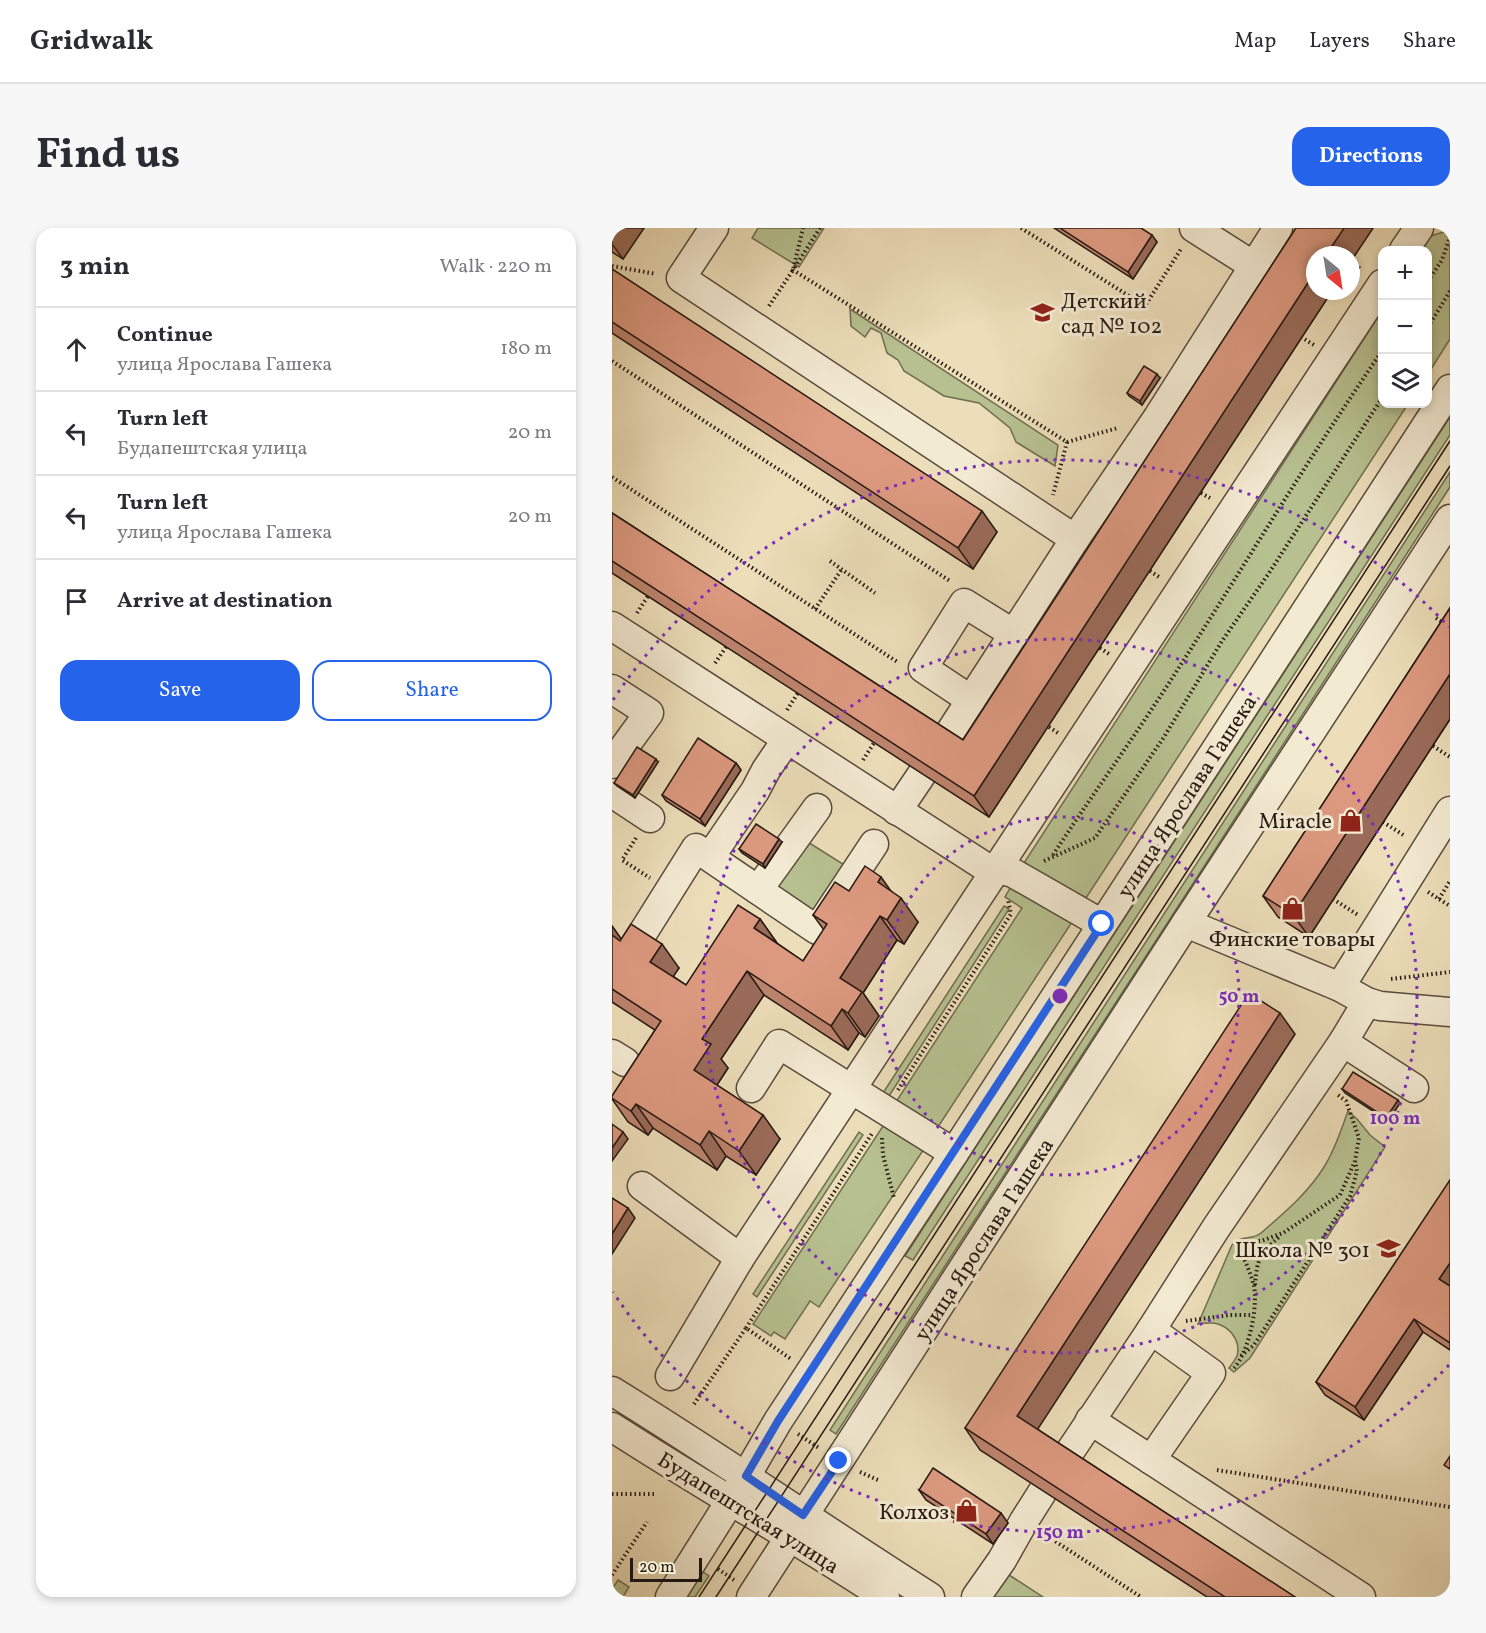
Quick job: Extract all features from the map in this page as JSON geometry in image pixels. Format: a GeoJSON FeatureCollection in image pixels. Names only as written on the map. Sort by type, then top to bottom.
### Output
{"type":"FeatureCollection","features":[{"type":"Feature","properties":{"kind":"street"},"geometry":{"type":"LineString","coordinates":[[714,228],[681,278],[1075,539]]}},
{"type":"Feature","properties":{"kind":"street"},"geometry":{"type":"LineString","coordinates":[[1194,228],[1254,266]]}},
{"type":"Feature","properties":{"kind":"street"},"geometry":{"type":"LineString","coordinates":[[945,740],[1075,539],[1158,417],[1278,228]]}},
{"type":"Feature","properties":{"kind":"street"},"geometry":{"type":"LineString","coordinates":[[1407,246],[1419,228]]}},
{"type":"Feature","properties":{"kind":"street"},"geometry":{"type":"LineString","coordinates":[[670,1376],[740,1258],[1378,292]]}},
{"type":"Feature","properties":{"kind":"street","name":"улица Ярослава Гашека"},"geometry":{"type":"LineString","coordinates":[[670,1597],[778,1421],[1450,389]]}},
{"type":"Feature","properties":{"kind":"street","name":"улица Ярослава Гашека"},"geometry":{"type":"LineString","coordinates":[[745,1590],[796,1526],[845,1453],[1186,923],[1450,519]]}},
{"type":"Feature","properties":{"kind":"street"},"geometry":{"type":"LineString","coordinates":[[971,700],[922,668],[964,603],[1014,634]]}},
{"type":"Feature","properties":{"kind":"street"},"geometry":{"type":"LineString","coordinates":[[612,626],[984,866],[1013,873],[1102,924]]}},
{"type":"Feature","properties":{"kind":"street"},"geometry":{"type":"LineString","coordinates":[[612,689],[649,713],[620,735],[612,765]]}},
{"type":"Feature","properties":{"kind":"street"},"geometry":{"type":"LineString","coordinates":[[710,857],[787,739]]}},
{"type":"Feature","properties":{"kind":"street"},"geometry":{"type":"LineString","coordinates":[[897,811],[922,774]]}},
{"type":"Feature","properties":{"kind":"street"},"geometry":{"type":"LineString","coordinates":[[612,793],[650,818]]}},
{"type":"Feature","properties":{"kind":"street"},"geometry":{"type":"LineString","coordinates":[[758,890],[817,808]]}},
{"type":"Feature","properties":{"kind":"street"},"geometry":{"type":"LineString","coordinates":[[1340,987],[1450,811]]}},
{"type":"Feature","properties":{"kind":"street"},"geometry":{"type":"LineString","coordinates":[[627,958],[696,848],[818,930],[874,844]]}},
{"type":"Feature","properties":{"kind":"street"},"geometry":{"type":"LineString","coordinates":[[1186,923],[1340,987],[1367,1002],[1380,1006],[1450,1012]]}},
{"type":"Feature","properties":{"kind":"street"},"geometry":{"type":"LineString","coordinates":[[1065,1459],[1216,1228],[1343,1042],[1367,1002]]}},
{"type":"Feature","properties":{"kind":"street"},"geometry":{"type":"LineString","coordinates":[[1343,1042],[1414,1088]]}},
{"type":"Feature","properties":{"kind":"street"},"geometry":{"type":"LineString","coordinates":[[751,1088],[780,1044],[954,1153]]}},
{"type":"Feature","properties":{"kind":"street"},"geometry":{"type":"LineString","coordinates":[[642,1186],[740,1258]]}},
{"type":"Feature","properties":{"kind":"street"},"geometry":{"type":"LineString","coordinates":[[1151,1330],[1210,1373],[1151,1460]]}},
{"type":"Feature","properties":{"kind":"street","name":"Будапештская улица"},"geometry":{"type":"LineString","coordinates":[[612,1390],[746,1476],[796,1526],[885,1597]]}},
{"type":"Feature","properties":{"kind":"street"},"geometry":{"type":"LineString","coordinates":[[1090,1420],[1361,1597]]}},
{"type":"Feature","properties":{"kind":"street","name":"Будапештская улица"},"geometry":{"type":"LineString","coordinates":[[612,1426],[730,1501],[796,1526],[930,1597]]}},
{"type":"Feature","properties":{"kind":"street"},"geometry":{"type":"LineString","coordinates":[[976,1597],[1002,1560],[1043,1491]]}},
{"type":"Feature","properties":{"kind":"path"},"geometry":{"type":"LineString","coordinates":[[793,270],[803,228]]}},
{"type":"Feature","properties":{"kind":"path"},"geometry":{"type":"LineString","coordinates":[[755,327],[820,228]]}},
{"type":"Feature","properties":{"kind":"path"},"geometry":{"type":"LineString","coordinates":[[1021,228],[1145,306],[1194,228]]}},
{"type":"Feature","properties":{"kind":"path"},"geometry":{"type":"LineString","coordinates":[[1432,275],[1442,260],[1450,237]]}},
{"type":"Feature","properties":{"kind":"path"},"geometry":{"type":"LineString","coordinates":[[793,270],[1067,442],[1158,417]]}},
{"type":"Feature","properties":{"kind":"path"},"geometry":{"type":"LineString","coordinates":[[1432,320],[1450,291]]}},
{"type":"Feature","properties":{"kind":"path"},"geometry":{"type":"LineString","coordinates":[[1052,857],[1177,670],[1335,419],[1381,354]]}},
{"type":"Feature","properties":{"kind":"path"},"geometry":{"type":"LineString","coordinates":[[612,361],[958,586],[964,603]]}},
{"type":"Feature","properties":{"kind":"path"},"geometry":{"type":"LineString","coordinates":[[1042,861],[1095,838],[1164,737],[1222,641],[1378,406]]}},
{"type":"Feature","properties":{"kind":"path"},"geometry":{"type":"LineString","coordinates":[[1047,519],[1067,442]]}},
{"type":"Feature","properties":{"kind":"path"},"geometry":{"type":"LineString","coordinates":[[612,477],[906,667],[922,668]]}},
{"type":"Feature","properties":{"kind":"path"},"geometry":{"type":"LineString","coordinates":[[830,561],[875,592]]}},
{"type":"Feature","properties":{"kind":"path"},"geometry":{"type":"LineString","coordinates":[[815,609],[842,569]]}},
{"type":"Feature","properties":{"kind":"path"},"geometry":{"type":"LineString","coordinates":[[1436,618],[1450,627]]}},
{"type":"Feature","properties":{"kind":"path"},"geometry":{"type":"LineString","coordinates":[[1433,746],[1450,757]]}},
{"type":"Feature","properties":{"kind":"path"},"geometry":{"type":"LineString","coordinates":[[650,818],[622,860],[669,890]]}},
{"type":"Feature","properties":{"kind":"path"},"geometry":{"type":"LineString","coordinates":[[1439,899],[1450,881]]}},
{"type":"Feature","properties":{"kind":"path"},"geometry":{"type":"LineString","coordinates":[[1429,893],[1450,906]]}},
{"type":"Feature","properties":{"kind":"path"},"geometry":{"type":"LineString","coordinates":[[897,1092],[1011,914],[1008,898]]}},
{"type":"Feature","properties":{"kind":"path"},"geometry":{"type":"LineString","coordinates":[[1229,1373],[1237,1365],[1247,1343],[1253,1315],[1256,1268],[1262,1252],[1283,1233],[1340,1195],[1355,1161],[1359,1138],[1346,1101]]}},
{"type":"Feature","properties":{"kind":"path"},"geometry":{"type":"LineString","coordinates":[[694,1404],[876,1127]]}},
{"type":"Feature","properties":{"kind":"path"},"geometry":{"type":"LineString","coordinates":[[882,1136],[883,1155],[893,1196]]}},
{"type":"Feature","properties":{"kind":"path"},"geometry":{"type":"LineString","coordinates":[[1242,1356],[1254,1345],[1350,1196],[1358,1171],[1355,1161]]}},
{"type":"Feature","properties":{"kind":"path"},"geometry":{"type":"LineString","coordinates":[[1254,1288],[1244,1256],[1235,1241],[1261,1241],[1283,1233]]}},
{"type":"Feature","properties":{"kind":"path"},"geometry":{"type":"LineString","coordinates":[[1185,1322],[1230,1315],[1253,1315]]}},
{"type":"Feature","properties":{"kind":"path"},"geometry":{"type":"LineString","coordinates":[[746,1328],[791,1359]]}},
{"type":"Feature","properties":{"kind":"path"},"geometry":{"type":"LineString","coordinates":[[792,1430],[824,1451]]}},
{"type":"Feature","properties":{"kind":"path"},"geometry":{"type":"LineString","coordinates":[[854,1469],[878,1480]]}},
{"type":"Feature","properties":{"kind":"path"},"geometry":{"type":"LineString","coordinates":[[1213,1470],[1450,1507]]}},
{"type":"Feature","properties":{"kind":"path"},"geometry":{"type":"LineString","coordinates":[[612,1494],[655,1494]]}},
{"type":"Feature","properties":{"kind":"path"},"geometry":{"type":"LineString","coordinates":[[1024,1521],[1141,1597]]}},
{"type":"Feature","properties":{"kind":"path"},"geometry":{"type":"LineString","coordinates":[[612,1575],[647,1522]]}},
{"type":"Feature","properties":{"kind":"path"},"geometry":{"type":"LineString","coordinates":[[712,1565],[745,1590]]}},
{"type":"Feature","properties":{"kind":"green space"},"geometry":{"type":"Polygon","coordinates":[[[758,228],[824,228],[799,267],[752,238],[758,228]]]}},
{"type":"Feature","properties":{"kind":"green space"},"geometry":{"type":"Polygon","coordinates":[[[1450,230],[1450,339],[1432,368],[1432,246],[1425,246],[1431,236],[1450,230]]]}},
{"type":"Feature","properties":{"kind":"green space"},"geometry":{"type":"Polygon","coordinates":[[[850,309],[1058,445],[1055,466],[1016,442],[1010,428],[979,403],[944,396],[904,371],[898,360],[887,353],[881,333],[871,328],[865,337],[851,326],[850,309]]]}},
{"type":"Feature","properties":{"kind":"green space"},"geometry":{"type":"Polygon","coordinates":[[[1378,317],[1378,408],[1405,408],[1086,898],[1024,863],[1378,317]]]}},
{"type":"Feature","properties":{"kind":"green space"},"geometry":{"type":"Polygon","coordinates":[[[1450,417],[1450,435],[913,1260],[905,1256],[1450,417]]]}},
{"type":"Feature","properties":{"kind":"green space"},"geometry":{"type":"Polygon","coordinates":[[[1450,472],[1450,487],[836,1434],[830,1430],[1450,472]]]}},
{"type":"Feature","properties":{"kind":"green space"},"geometry":{"type":"Polygon","coordinates":[[[803,839],[846,866],[816,913],[773,885],[803,839]]]}},
{"type":"Feature","properties":{"kind":"green space"},"geometry":{"type":"Polygon","coordinates":[[[1013,883],[1074,919],[936,1130],[894,1105],[1022,908],[1005,897],[1013,883]]]}},
{"type":"Feature","properties":{"kind":"green space"},"geometry":{"type":"Polygon","coordinates":[[[1004,906],[1009,909],[889,1096],[883,1093],[1004,906]]]}},
{"type":"Feature","properties":{"kind":"green space"},"geometry":{"type":"Polygon","coordinates":[[[1348,1111],[1370,1135],[1385,1147],[1250,1358],[1234,1372],[1229,1368],[1238,1351],[1234,1336],[1218,1324],[1198,1324],[1232,1245],[1239,1240],[1261,1233],[1311,1185],[1324,1167],[1338,1140],[1348,1111]]]}},
{"type":"Feature","properties":{"kind":"green space"},"geometry":{"type":"Polygon","coordinates":[[[887,1120],[926,1146],[819,1307],[810,1301],[785,1339],[774,1332],[771,1336],[753,1324],[887,1120]]]}},
{"type":"Feature","properties":{"kind":"green space"},"geometry":{"type":"Polygon","coordinates":[[[859,1132],[863,1135],[757,1297],[753,1294],[859,1132]]]}},
{"type":"Feature","properties":{"kind":"green space"},"geometry":{"type":"Polygon","coordinates":[[[702,1571],[709,1576],[695,1597],[685,1597],[702,1571]]]}},
{"type":"Feature","properties":{"kind":"green space"},"geometry":{"type":"Polygon","coordinates":[[[1003,1571],[1043,1597],[986,1597],[1003,1571]]]}},
{"type":"Feature","properties":{"kind":"green space"},"geometry":{"type":"Polygon","coordinates":[[[618,1580],[629,1587],[623,1597],[612,1597],[612,1589],[618,1580]]]}},
{"type":"Feature","properties":{"kind":"building"},"geometry":{"type":"Polygon","coordinates":[[[1060,228],[1141,228],[1152,235],[1128,272],[1060,228]]]}},
{"type":"Feature","properties":{"kind":"building"},"geometry":{"type":"Polygon","coordinates":[[[1296,228],[1344,228],[1332,246],[1306,246],[1306,286],[974,796],[612,561],[612,513],[963,740],[1296,228]]]}},
{"type":"Feature","properties":{"kind":"building"},"geometry":{"type":"Polygon","coordinates":[[[612,269],[982,511],[958,548],[612,322],[612,269]]]}},
{"type":"Feature","properties":{"kind":"building"},"geometry":{"type":"Polygon","coordinates":[[[1144,366],[1157,374],[1140,401],[1127,393],[1144,366]]]}},
{"type":"Feature","properties":{"kind":"building"},"geometry":{"type":"Polygon","coordinates":[[[1450,608],[1450,674],[1293,915],[1263,896],[1450,608]]]}},
{"type":"Feature","properties":{"kind":"building"},"geometry":{"type":"Polygon","coordinates":[[[698,738],[736,763],[700,819],[662,795],[698,738]]]}},
{"type":"Feature","properties":{"kind":"building"},"geometry":{"type":"Polygon","coordinates":[[[637,747],[656,759],[633,795],[614,783],[637,747]]]}},
{"type":"Feature","properties":{"kind":"building"},"geometry":{"type":"Polygon","coordinates":[[[756,824],[779,839],[763,864],[739,849],[756,824]]]}},
{"type":"Feature","properties":{"kind":"building"},"geometry":{"type":"Polygon","coordinates":[[[865,866],[881,877],[878,882],[901,898],[887,920],[880,916],[840,978],[862,992],[848,1013],[842,1009],[831,1026],[747,971],[702,1039],[711,1044],[694,1070],[763,1115],[739,1151],[709,1131],[700,1145],[636,1104],[631,1111],[612,1098],[661,1021],[612,989],[612,935],[620,941],[631,924],[662,944],[650,962],[686,985],[738,905],[760,919],[754,928],[803,961],[827,924],[813,915],[835,882],[849,891],[865,866]]]}},
{"type":"Feature","properties":{"kind":"building"},"geometry":{"type":"Polygon","coordinates":[[[1249,993],[1280,1013],[1017,1416],[1295,1597],[1225,1597],[965,1428],[1249,993]]]}},
{"type":"Feature","properties":{"kind":"building"},"geometry":{"type":"Polygon","coordinates":[[[1353,1072],[1398,1100],[1386,1118],[1342,1089],[1353,1072]]]}},
{"type":"Feature","properties":{"kind":"building"},"geometry":{"type":"Polygon","coordinates":[[[612,1124],[623,1132],[612,1148],[612,1124]]]}},
{"type":"Feature","properties":{"kind":"building"},"geometry":{"type":"Polygon","coordinates":[[[1450,1180],[1450,1263],[1439,1279],[1450,1286],[1450,1343],[1414,1319],[1355,1407],[1316,1382],[1450,1180]]]}},
{"type":"Feature","properties":{"kind":"building"},"geometry":{"type":"Polygon","coordinates":[[[612,1198],[628,1208],[612,1234],[612,1198]]]}},
{"type":"Feature","properties":{"kind":"building"},"geometry":{"type":"Polygon","coordinates":[[[1450,1456],[1450,1469],[1444,1465],[1450,1456]]]}},
{"type":"Feature","properties":{"kind":"building","name":"Колхоз"},"geometry":{"type":"Polygon","coordinates":[[[933,1468],[1001,1513],[986,1534],[919,1490],[933,1468]]]}},
{"type":"Feature","properties":{"kind":"tram line"},"geometry":{"type":"LineString","coordinates":[[699,1597],[1450,441]]}},
{"type":"Feature","properties":{"kind":"tram line"},"geometry":{"type":"LineString","coordinates":[[716,1597],[1450,466]]}},
{"type":"Feature","properties":{"kind":"place","name":"Детский сад № 102"},"geometry":{"type":"Point","coordinates":[1043,313]}},
{"type":"Feature","properties":{"kind":"place","name":"Miracle"},"geometry":{"type":"Point","coordinates":[1350,820]}},
{"type":"Feature","properties":{"kind":"place","name":"Финские товары"},"geometry":{"type":"Point","coordinates":[1292,909]}},
{"type":"Feature","properties":{"kind":"place","name":"Школа № 301"},"geometry":{"type":"Point","coordinates":[1388,1249]}},
{"type":"Feature","properties":{"kind":"place","name":"Колхоз"},"geometry":{"type":"Point","coordinates":[967,1511]}},
{"type":"Feature","properties":{"kind":"route"},"geometry":{"type":"LineString","coordinates":[[839,1461],[803,1515],[746,1476],[778,1421],[1102,924]]}}]}
